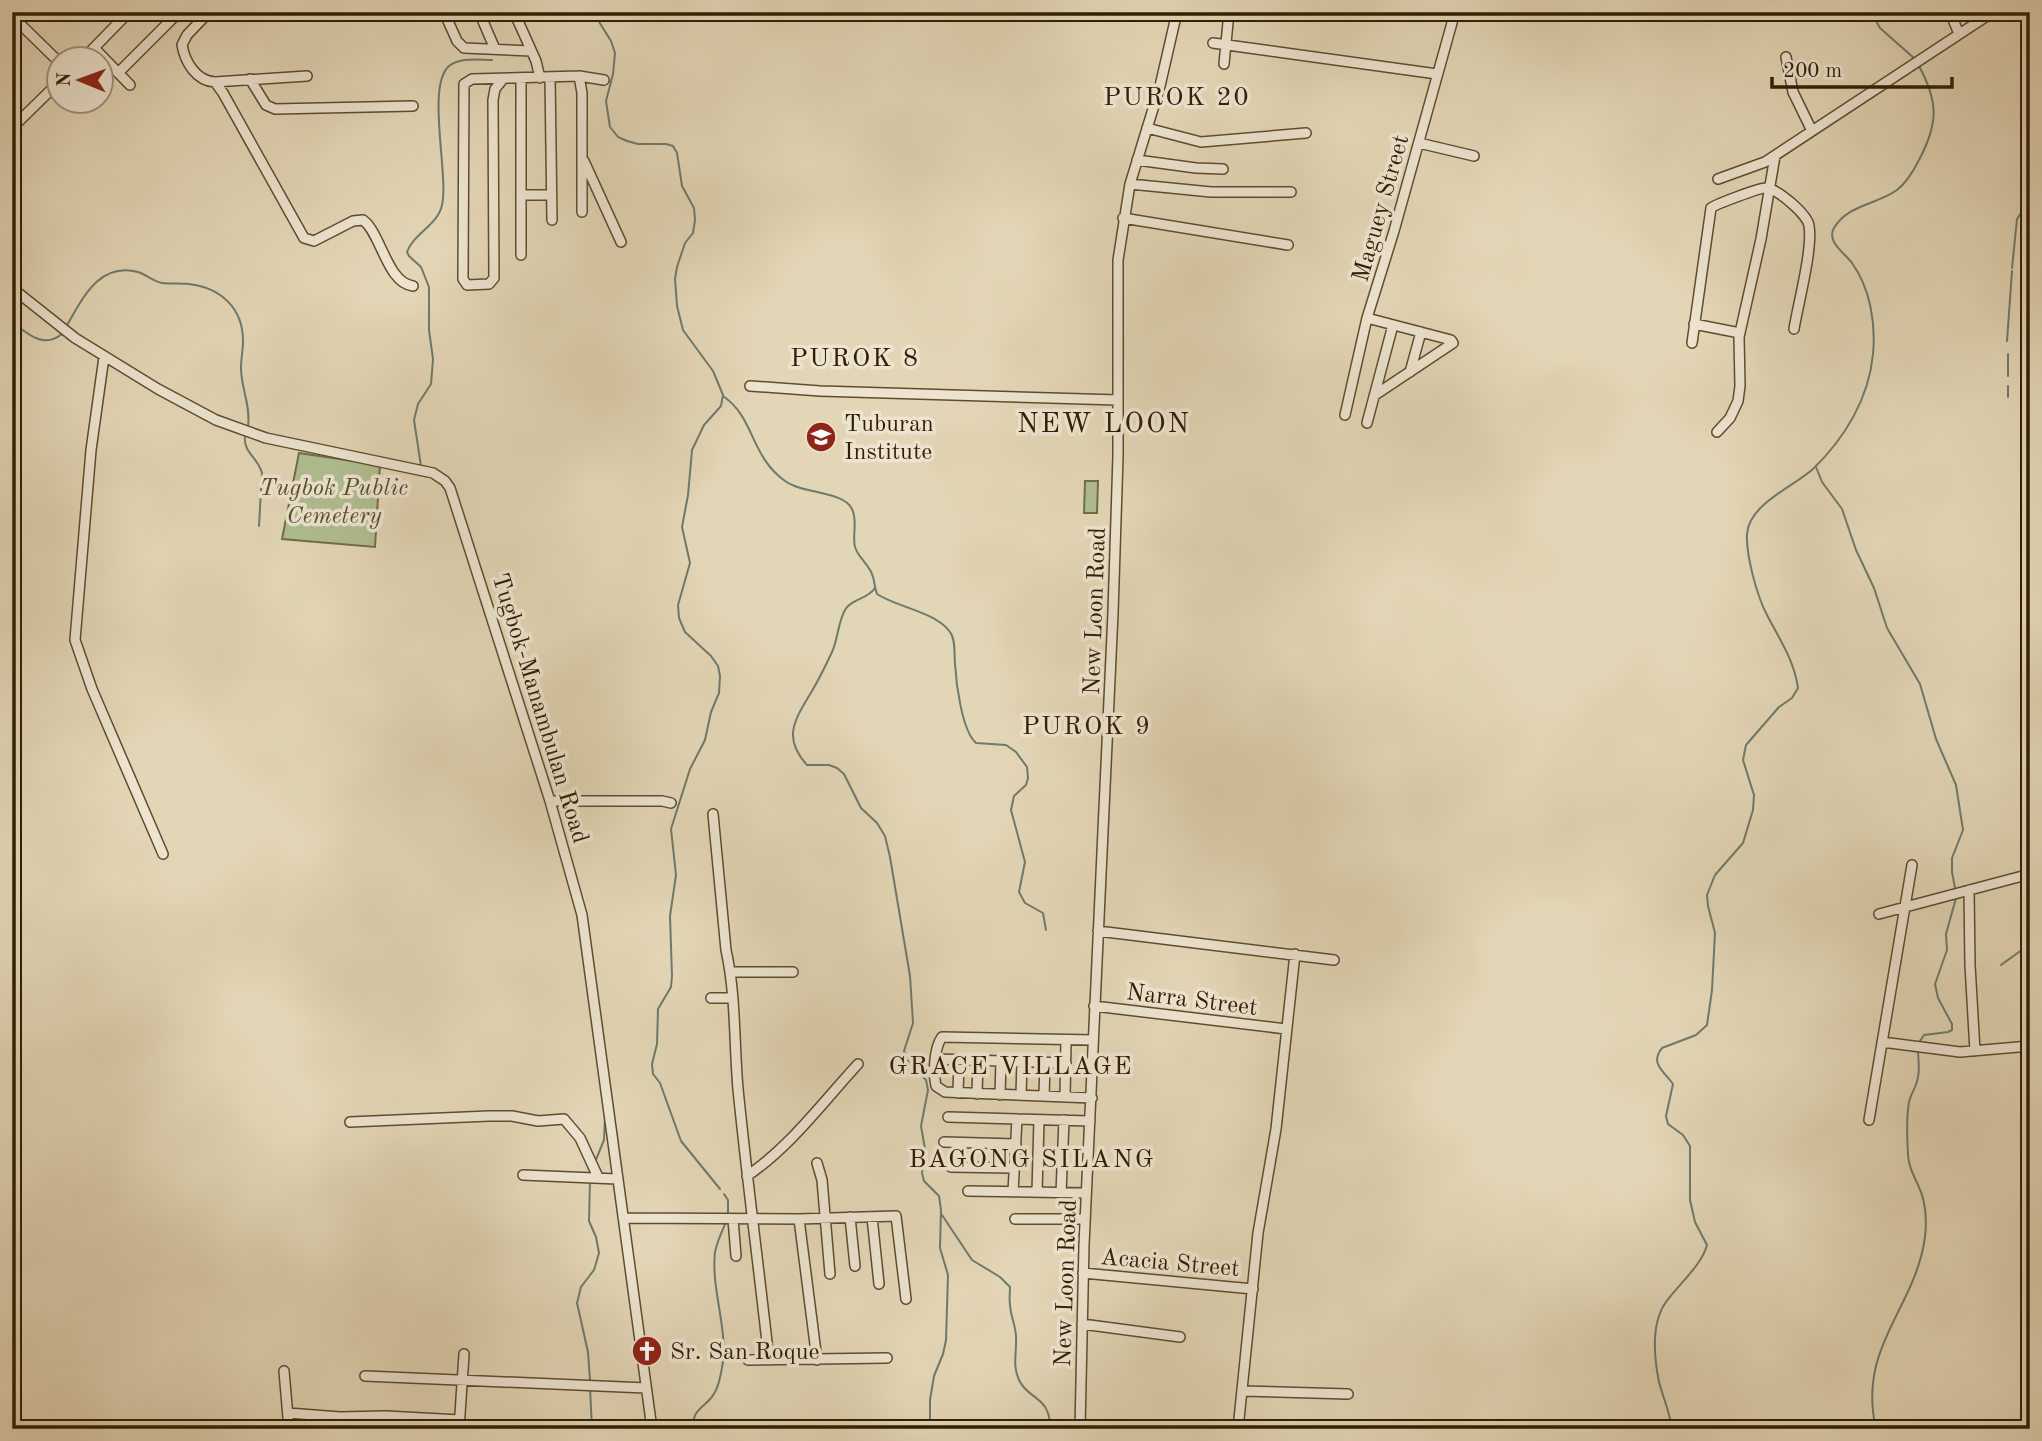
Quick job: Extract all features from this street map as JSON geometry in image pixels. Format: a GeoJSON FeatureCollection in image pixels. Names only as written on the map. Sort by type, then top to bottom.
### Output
{"type":"FeatureCollection","features":[{"type":"Feature","properties":{"kind":"street"},"geometry":{"type":"LineString","coordinates":[[96,46],[130,12]]}},
{"type":"Feature","properties":{"kind":"street"},"geometry":{"type":"LineString","coordinates":[[130,85],[118,73],[179,12]]}},
{"type":"Feature","properties":{"kind":"street"},"geometry":{"type":"LineString","coordinates":[[209,12],[183,41],[182,48],[197,75],[215,82],[307,76]]}},
{"type":"Feature","properties":{"kind":"street"},"geometry":{"type":"LineString","coordinates":[[444,12],[462,47],[531,51]]}},
{"type":"Feature","properties":{"kind":"street"},"geometry":{"type":"LineString","coordinates":[[479,12],[495,49]]}},
{"type":"Feature","properties":{"kind":"street"},"geometry":{"type":"LineString","coordinates":[[514,12],[545,78],[552,219]]}},
{"type":"Feature","properties":{"kind":"street","name":"New Loon Road"},"geometry":{"type":"LineString","coordinates":[[1080,1429],[1086,1193],[1113,613],[1118,260],[1130,184],[1166,64],[1177,12]]}},
{"type":"Feature","properties":{"kind":"street"},"geometry":{"type":"LineString","coordinates":[[1224,64],[1229,12]]}},
{"type":"Feature","properties":{"kind":"street"},"geometry":{"type":"LineString","coordinates":[[1297,12],[1307,13]]}},
{"type":"Feature","properties":{"kind":"street","name":"Maguey Street"},"geometry":{"type":"LineString","coordinates":[[1345,415],[1367,318],[1455,12]]}},
{"type":"Feature","properties":{"kind":"street"},"geometry":{"type":"LineString","coordinates":[[1950,12],[1959,34]]}},
{"type":"Feature","properties":{"kind":"street"},"geometry":{"type":"LineString","coordinates":[[1718,179],[1750,170],[1775,156],[1993,12]]}},
{"type":"Feature","properties":{"kind":"street"},"geometry":{"type":"LineString","coordinates":[[12,16],[46,49]]}},
{"type":"Feature","properties":{"kind":"street"},"geometry":{"type":"LineString","coordinates":[[1213,43],[1437,74]]}},
{"type":"Feature","properties":{"kind":"street"},"geometry":{"type":"LineString","coordinates":[[1786,57],[1793,92],[1812,131]]}},
{"type":"Feature","properties":{"kind":"street"},"geometry":{"type":"LineString","coordinates":[[579,76],[582,93],[582,212]]}},
{"type":"Feature","properties":{"kind":"street"},"geometry":{"type":"LineString","coordinates":[[503,79],[495,89],[492,100],[494,278],[489,284],[469,285],[463,279],[463,88],[468,80],[579,76],[604,80]]}},
{"type":"Feature","properties":{"kind":"street"},"geometry":{"type":"LineString","coordinates":[[250,79],[266,105],[275,109],[413,106]]}},
{"type":"Feature","properties":{"kind":"street"},"geometry":{"type":"LineString","coordinates":[[521,79],[521,255]]}},
{"type":"Feature","properties":{"kind":"street"},"geometry":{"type":"LineString","coordinates":[[215,82],[304,238],[314,241],[353,220],[363,219],[401,280],[406,285],[413,286]]}},
{"type":"Feature","properties":{"kind":"street"},"geometry":{"type":"LineString","coordinates":[[14,121],[46,93]]}},
{"type":"Feature","properties":{"kind":"street"},"geometry":{"type":"LineString","coordinates":[[1147,128],[1200,142],[1306,134]]}},
{"type":"Feature","properties":{"kind":"street"},"geometry":{"type":"LineString","coordinates":[[1419,143],[1474,156]]}},
{"type":"Feature","properties":{"kind":"street"},"geometry":{"type":"LineString","coordinates":[[1717,432],[1730,418],[1738,401],[1740,333],[1762,239],[1775,156]]}},
{"type":"Feature","properties":{"kind":"street"},"geometry":{"type":"LineString","coordinates":[[582,159],[621,242]]}},
{"type":"Feature","properties":{"kind":"street"},"geometry":{"type":"LineString","coordinates":[[1137,160],[1223,169]]}},
{"type":"Feature","properties":{"kind":"street"},"geometry":{"type":"LineString","coordinates":[[1130,184],[1227,193],[1291,192]]}},
{"type":"Feature","properties":{"kind":"street"},"geometry":{"type":"LineString","coordinates":[[1692,343],[1710,208],[1754,190],[1770,188],[1804,214],[1809,223],[1807,257],[1794,329]]}},
{"type":"Feature","properties":{"kind":"street"},"geometry":{"type":"LineString","coordinates":[[521,195],[551,195]]}},
{"type":"Feature","properties":{"kind":"street"},"geometry":{"type":"LineString","coordinates":[[1124,218],[1288,245]]}},
{"type":"Feature","properties":{"kind":"street","name":"Tugbok-Manambulan Road"},"geometry":{"type":"LineString","coordinates":[[12,288],[75,338],[188,406],[240,430],[266,438],[433,473],[445,481],[454,497],[583,915],[652,1429]]}},
{"type":"Feature","properties":{"kind":"street"},"geometry":{"type":"LineString","coordinates":[[1367,318],[1451,340],[1453,343],[1375,395]]}},
{"type":"Feature","properties":{"kind":"street"},"geometry":{"type":"LineString","coordinates":[[1694,324],[1740,333]]}},
{"type":"Feature","properties":{"kind":"street"},"geometry":{"type":"LineString","coordinates":[[1367,423],[1393,325]]}},
{"type":"Feature","properties":{"kind":"street"},"geometry":{"type":"LineString","coordinates":[[1410,372],[1421,332]]}},
{"type":"Feature","properties":{"kind":"street"},"geometry":{"type":"LineString","coordinates":[[104,357],[91,450],[75,639],[92,689],[163,854]]}},
{"type":"Feature","properties":{"kind":"street"},"geometry":{"type":"LineString","coordinates":[[750,386],[820,391],[1118,400]]}},
{"type":"Feature","properties":{"kind":"street"},"geometry":{"type":"LineString","coordinates":[[550,801],[671,803]]}},
{"type":"Feature","properties":{"kind":"street"},"geometry":{"type":"LineString","coordinates":[[713,814],[726,950],[731,972],[735,1058],[747,1176],[769,1360]]}},
{"type":"Feature","properties":{"kind":"street"},"geometry":{"type":"LineString","coordinates":[[1869,1120],[1912,865]]}},
{"type":"Feature","properties":{"kind":"street"},"geometry":{"type":"LineString","coordinates":[[1879,914],[2030,874]]}},
{"type":"Feature","properties":{"kind":"street"},"geometry":{"type":"LineString","coordinates":[[1969,890],[1975,1051]]}},
{"type":"Feature","properties":{"kind":"street"},"geometry":{"type":"LineString","coordinates":[[1098,931],[1334,960]]}},
{"type":"Feature","properties":{"kind":"street"},"geometry":{"type":"LineString","coordinates":[[1238,1429],[1258,1233],[1276,1129],[1295,954]]}},
{"type":"Feature","properties":{"kind":"street"},"geometry":{"type":"LineString","coordinates":[[731,972],[793,972]]}},
{"type":"Feature","properties":{"kind":"street"},"geometry":{"type":"LineString","coordinates":[[711,998],[732,998]]}},
{"type":"Feature","properties":{"kind":"street","name":"Narra Street"},"geometry":{"type":"LineString","coordinates":[[1094,1006],[1286,1029]]}},
{"type":"Feature","properties":{"kind":"street"},"geometry":{"type":"LineString","coordinates":[[1091,1098],[942,1091],[936,1086],[936,1059],[940,1038],[1093,1040]]}},
{"type":"Feature","properties":{"kind":"street"},"geometry":{"type":"LineString","coordinates":[[1065,1097],[1066,1040]]}},
{"type":"Feature","properties":{"kind":"street"},"geometry":{"type":"LineString","coordinates":[[1882,1042],[1934,1050],[1975,1051],[2030,1046]]}},
{"type":"Feature","properties":{"kind":"street"},"geometry":{"type":"LineString","coordinates":[[936,1059],[1066,1063]]}},
{"type":"Feature","properties":{"kind":"street"},"geometry":{"type":"LineString","coordinates":[[958,1093],[959,1060]]}},
{"type":"Feature","properties":{"kind":"street"},"geometry":{"type":"LineString","coordinates":[[977,1094],[978,1061]]}},
{"type":"Feature","properties":{"kind":"street"},"geometry":{"type":"LineString","coordinates":[[1000,1095],[1001,1061]]}},
{"type":"Feature","properties":{"kind":"street"},"geometry":{"type":"LineString","coordinates":[[1021,1095],[1022,1062]]}},
{"type":"Feature","properties":{"kind":"street"},"geometry":{"type":"LineString","coordinates":[[1044,1096],[1045,1063]]}},
{"type":"Feature","properties":{"kind":"street"},"geometry":{"type":"LineString","coordinates":[[747,1176],[792,1136],[858,1064]]}},
{"type":"Feature","properties":{"kind":"street"},"geometry":{"type":"LineString","coordinates":[[350,1122],[489,1116],[512,1116],[538,1121],[564,1119],[580,1138],[598,1177]]}},
{"type":"Feature","properties":{"kind":"street"},"geometry":{"type":"LineString","coordinates":[[948,1117],[1090,1121]]}},
{"type":"Feature","properties":{"kind":"street"},"geometry":{"type":"LineString","coordinates":[[1013,1192],[1017,1119]]}},
{"type":"Feature","properties":{"kind":"street"},"geometry":{"type":"LineString","coordinates":[[1037,1192],[1039,1120]]}},
{"type":"Feature","properties":{"kind":"street"},"geometry":{"type":"LineString","coordinates":[[1062,1193],[1064,1120]]}},
{"type":"Feature","properties":{"kind":"street"},"geometry":{"type":"LineString","coordinates":[[944,1142],[1016,1144]]}},
{"type":"Feature","properties":{"kind":"street"},"geometry":{"type":"LineString","coordinates":[[817,1163],[821,1173],[830,1274]]}},
{"type":"Feature","properties":{"kind":"street"},"geometry":{"type":"LineString","coordinates":[[951,1167],[1014,1168]]}},
{"type":"Feature","properties":{"kind":"street"},"geometry":{"type":"LineString","coordinates":[[523,1175],[617,1179]]}},
{"type":"Feature","properties":{"kind":"street"},"geometry":{"type":"LineString","coordinates":[[968,1191],[1086,1193]]}},
{"type":"Feature","properties":{"kind":"street"},"geometry":{"type":"LineString","coordinates":[[623,1219],[754,1220],[896,1216],[906,1299]]}},
{"type":"Feature","properties":{"kind":"street"},"geometry":{"type":"LineString","coordinates":[[850,1217],[855,1266]]}},
{"type":"Feature","properties":{"kind":"street"},"geometry":{"type":"LineString","coordinates":[[872,1217],[879,1284]]}},
{"type":"Feature","properties":{"kind":"street"},"geometry":{"type":"LineString","coordinates":[[733,1219],[736,1256]]}},
{"type":"Feature","properties":{"kind":"street"},"geometry":{"type":"LineString","coordinates":[[799,1219],[817,1360]]}},
{"type":"Feature","properties":{"kind":"street"},"geometry":{"type":"LineString","coordinates":[[1015,1219],[1085,1219]]}},
{"type":"Feature","properties":{"kind":"street","name":"Acacia Street"},"geometry":{"type":"LineString","coordinates":[[1083,1273],[1253,1289]]}},
{"type":"Feature","properties":{"kind":"street"},"geometry":{"type":"LineString","coordinates":[[1082,1324],[1180,1337]]}},
{"type":"Feature","properties":{"kind":"street"},"geometry":{"type":"LineString","coordinates":[[288,1413],[459,1424],[464,1354]]}},
{"type":"Feature","properties":{"kind":"street"},"geometry":{"type":"LineString","coordinates":[[748,1360],[887,1358]]}},
{"type":"Feature","properties":{"kind":"street"},"geometry":{"type":"LineString","coordinates":[[284,1371],[289,1429]]}},
{"type":"Feature","properties":{"kind":"street"},"geometry":{"type":"LineString","coordinates":[[365,1376],[646,1388]]}},
{"type":"Feature","properties":{"kind":"street"},"geometry":{"type":"LineString","coordinates":[[1243,1391],[1348,1394]]}},
{"type":"Feature","properties":{"kind":"street"},"geometry":{"type":"LineString","coordinates":[[356,1429],[357,1418]]}},
{"type":"Feature","properties":{"kind":"green space","name":"Tugbok Public Cemetery"},"geometry":{"type":"Polygon","coordinates":[[[299,453],[380,465],[375,547],[282,539],[299,453]]]}},
{"type":"Feature","properties":{"kind":"green space"},"geometry":{"type":"Polygon","coordinates":[[[1085,481],[1098,481],[1097,513],[1084,513],[1085,481]]]}},
{"type":"Feature","properties":{"kind":"waterway"},"geometry":{"type":"LineString","coordinates":[[593,12],[611,41],[615,53],[606,101],[610,127],[618,137],[627,141],[638,144],[666,144],[673,146],[677,153],[682,186],[694,208],[695,220],[693,233],[685,243],[677,267],[677,306],[683,330],[713,371],[723,395],[721,406],[704,425],[692,450],[682,527],[690,563],[678,605],[679,618],[685,632],[718,666],[719,693],[711,712],[705,740],[690,769],[671,829],[676,875],[670,916],[672,976],[671,987],[658,1009],[657,1044],[652,1064],[653,1074],[660,1083],[681,1141],[720,1189]]}},
{"type":"Feature","properties":{"kind":"waterway"},"geometry":{"type":"LineString","coordinates":[[1871,12],[1880,28],[1915,59]]}},
{"type":"Feature","properties":{"kind":"waterway"},"geometry":{"type":"LineString","coordinates":[[421,466],[414,420],[418,404],[431,384],[433,359],[429,330],[429,287],[421,267],[407,252],[415,239],[436,218],[442,205],[439,111],[442,76],[449,66],[459,61],[492,60]]}},
{"type":"Feature","properties":{"kind":"waterway"},"geometry":{"type":"LineString","coordinates":[[1672,1429],[1657,1372],[1656,1330],[1661,1310],[1695,1267],[1707,1245],[1695,1222],[1690,1200],[1690,1146],[1683,1135],[1668,1124],[1666,1116],[1673,1084],[1660,1068],[1657,1059],[1662,1048],[1696,1035],[1707,1025],[1715,933],[1707,895],[1715,875],[1743,843],[1753,810],[1754,795],[1743,760],[1746,745],[1779,707],[1792,698],[1798,688],[1790,659],[1767,615],[1753,576],[1747,534],[1750,523],[1763,505],[1805,476],[1825,457],[1845,431],[1861,402],[1873,354],[1870,306],[1858,273],[1834,243],[1832,233],[1847,214],[1897,190],[1917,164],[1930,135],[1934,113],[1930,91],[1919,66]]}},
{"type":"Feature","properties":{"kind":"waterway"},"geometry":{"type":"LineString","coordinates":[[2012,268],[2017,219],[2030,199]]}},
{"type":"Feature","properties":{"kind":"waterway"},"geometry":{"type":"LineString","coordinates":[[2007,341],[2012,271]]}},
{"type":"Feature","properties":{"kind":"waterway"},"geometry":{"type":"LineString","coordinates":[[67,325],[86,294],[103,277],[113,272],[138,272],[162,283],[201,286],[220,295],[234,310],[242,329],[241,375],[248,426]]}},
{"type":"Feature","properties":{"kind":"waterway"},"geometry":{"type":"LineString","coordinates":[[12,322],[42,340],[62,334]]}},
{"type":"Feature","properties":{"kind":"waterway"},"geometry":{"type":"LineString","coordinates":[[2008,354],[2008,376]]}},
{"type":"Feature","properties":{"kind":"waterway"},"geometry":{"type":"LineString","coordinates":[[2008,386],[2008,397]]}},
{"type":"Feature","properties":{"kind":"waterway"},"geometry":{"type":"LineString","coordinates":[[723,396],[741,415],[765,460],[785,481],[848,503],[855,518],[855,547],[872,574],[877,594],[935,619],[952,635],[961,706],[971,737],[976,743],[1006,745],[1016,752],[1027,767],[1026,785],[1014,796],[1011,810],[1025,862],[1019,892],[1025,903],[1043,913],[1046,930]]}},
{"type":"Feature","properties":{"kind":"waterway"},"geometry":{"type":"LineString","coordinates":[[245,436],[246,447],[262,473],[259,526]]}},
{"type":"Feature","properties":{"kind":"waterway"},"geometry":{"type":"LineString","coordinates":[[1816,467],[1822,482],[1842,509],[1887,628],[1920,684],[1936,739],[1956,785],[1963,830],[1952,858],[1955,888]]}},
{"type":"Feature","properties":{"kind":"waterway"},"geometry":{"type":"LineString","coordinates":[[875,588],[845,610],[832,652],[801,710],[793,736],[799,755],[807,765],[829,765],[844,774],[861,808],[877,823],[885,836],[890,857],[910,976],[913,1023],[904,1051],[909,1063],[926,1080],[928,1090],[921,1126],[925,1149],[922,1173],[924,1181],[939,1196],[940,1248],[948,1275],[946,1340],[934,1376],[930,1400],[930,1429]]}},
{"type":"Feature","properties":{"kind":"waterway"},"geometry":{"type":"LineString","coordinates":[[1918,1044],[1924,1035],[1952,1030],[1935,984],[1947,950],[1946,934],[1956,898]]}},
{"type":"Feature","properties":{"kind":"waterway"},"geometry":{"type":"LineString","coordinates":[[2001,965],[2030,944]]}},
{"type":"Feature","properties":{"kind":"waterway"},"geometry":{"type":"LineString","coordinates":[[1876,1429],[1872,1400],[1874,1374],[1881,1351],[1919,1263],[1925,1237],[1924,1204],[1910,1167],[1907,1142],[1909,1102],[1919,1074],[1918,1050]]}},
{"type":"Feature","properties":{"kind":"waterway"},"geometry":{"type":"LineString","coordinates":[[595,1162],[604,1140],[605,1117]]}},
{"type":"Feature","properties":{"kind":"waterway"},"geometry":{"type":"LineString","coordinates":[[590,1181],[589,1221],[599,1253],[594,1270],[581,1287],[577,1303],[588,1352],[590,1380]]}},
{"type":"Feature","properties":{"kind":"waterway"},"geometry":{"type":"LineString","coordinates":[[724,1194],[728,1200],[728,1215]]}},
{"type":"Feature","properties":{"kind":"waterway"},"geometry":{"type":"LineString","coordinates":[[942,1215],[972,1260],[1000,1277],[1010,1287],[1010,1308],[1016,1333],[1017,1374],[1023,1386],[1047,1410],[1050,1429]]}},
{"type":"Feature","properties":{"kind":"waterway"},"geometry":{"type":"LineString","coordinates":[[694,1429],[695,1414],[716,1390],[723,1362],[723,1334],[714,1266],[716,1248],[726,1222]]}},
{"type":"Feature","properties":{"kind":"waterway"},"geometry":{"type":"LineString","coordinates":[[590,1388],[592,1429]]}},
{"type":"Feature","properties":{"kind":"waterway"},"geometry":{"type":"LineString","coordinates":[[12,1411],[21,1429]]}},
{"type":"Feature","properties":{"kind":"place","name":"Tuburan Institute"},"geometry":{"type":"Point","coordinates":[821,437]}},
{"type":"Feature","properties":{"kind":"place","name":"Sr. San Roque"},"geometry":{"type":"Point","coordinates":[647,1351]}},
{"type":"Feature","properties":{"kind":"district","name":"PUROK 20"},"geometry":{"type":"Point","coordinates":[1177,96]}},
{"type":"Feature","properties":{"kind":"district","name":"PUROK 8"},"geometry":{"type":"Point","coordinates":[855,357]}},
{"type":"Feature","properties":{"kind":"district","name":"NEW LOON"},"geometry":{"type":"Point","coordinates":[1104,422]}},
{"type":"Feature","properties":{"kind":"district","name":"PUROK 9"},"geometry":{"type":"Point","coordinates":[1087,725]}},
{"type":"Feature","properties":{"kind":"district","name":"GRACE VILLAGE"},"geometry":{"type":"Point","coordinates":[1011,1065]}},
{"type":"Feature","properties":{"kind":"district","name":"BAGONG SILANG"},"geometry":{"type":"Point","coordinates":[1032,1158]}}]}
